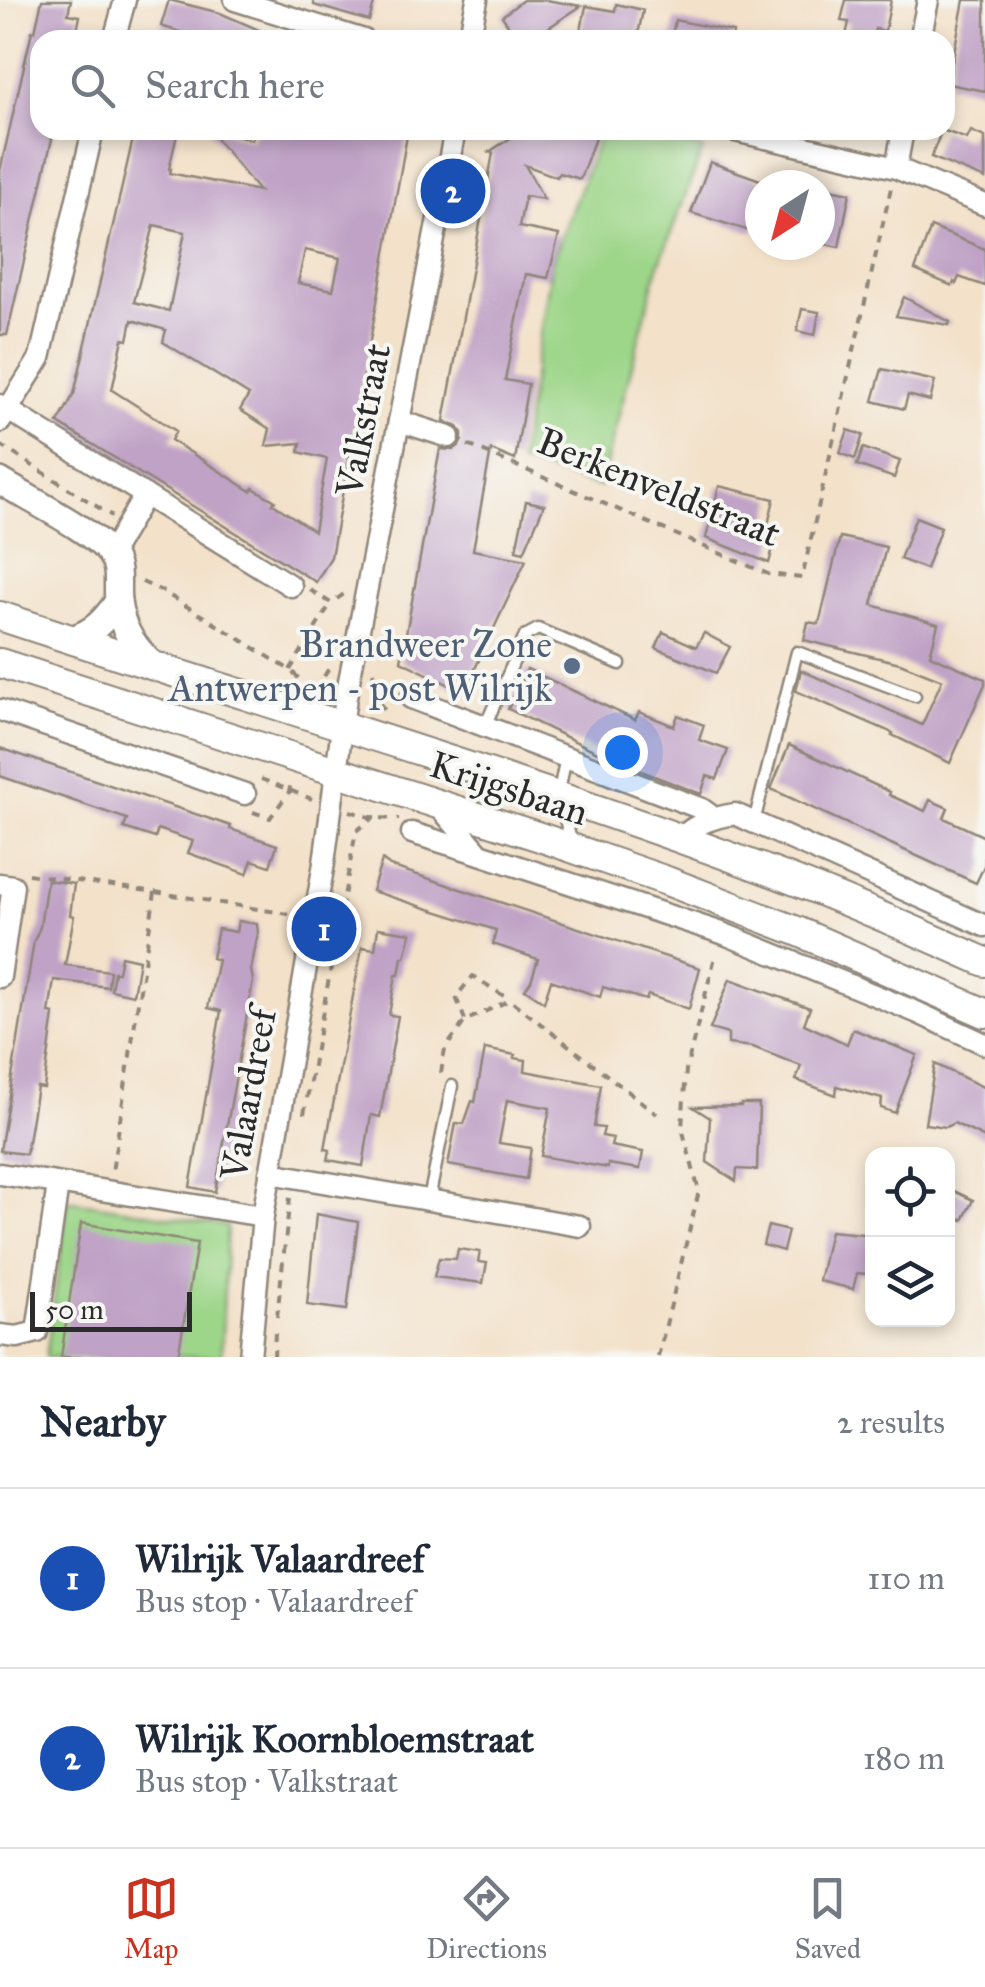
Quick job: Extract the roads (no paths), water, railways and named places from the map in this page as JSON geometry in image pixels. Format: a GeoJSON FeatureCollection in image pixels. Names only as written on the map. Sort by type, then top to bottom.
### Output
{"type":"FeatureCollection","features":[{"type":"Feature","properties":{"kind":"main road","name":"Krijgsbaan"},"geometry":{"type":"LineString","coordinates":[[0,616],[558,796],[851,903],[985,962]]}},
{"type":"Feature","properties":{"kind":"main road","name":"Krijgsbaan"},"geometry":{"type":"LineString","coordinates":[[0,663],[574,848],[797,931],[985,1013]]}},
{"type":"Feature","properties":{"kind":"street"},"geometry":{"type":"LineString","coordinates":[[116,30],[124,0]]}},
{"type":"Feature","properties":{"kind":"street"},"geometry":{"type":"LineString","coordinates":[[235,0],[332,30]]}},
{"type":"Feature","properties":{"kind":"street"},"geometry":{"type":"LineString","coordinates":[[471,30],[476,0]]}},
{"type":"Feature","properties":{"kind":"street"},"geometry":{"type":"LineString","coordinates":[[922,30],[928,0]]}},
{"type":"Feature","properties":{"kind":"street"},"geometry":{"type":"LineString","coordinates":[[91,140],[40,358],[2,412],[291,586]]}},
{"type":"Feature","properties":{"kind":"street","name":"Valkstraat"},"geometry":{"type":"LineString","coordinates":[[342,724],[453,140]]}},
{"type":"Feature","properties":{"kind":"street"},"geometry":{"type":"LineString","coordinates":[[774,140],[896,168],[985,205]]}},
{"type":"Feature","properties":{"kind":"street"},"geometry":{"type":"LineString","coordinates":[[896,168],[901,140]]}},
{"type":"Feature","properties":{"kind":"street"},"geometry":{"type":"LineString","coordinates":[[399,421],[449,437]]}},
{"type":"Feature","properties":{"kind":"street"},"geometry":{"type":"LineString","coordinates":[[0,481],[82,531],[110,553],[128,596],[128,636],[155,668]]}},
{"type":"Feature","properties":{"kind":"street"},"geometry":{"type":"LineString","coordinates":[[110,553],[145,495]]}},
{"type":"Feature","properties":{"kind":"street"},"geometry":{"type":"LineString","coordinates":[[70,639],[99,625],[128,596]]}},
{"type":"Feature","properties":{"kind":"street"},"geometry":{"type":"LineString","coordinates":[[412,698],[702,809],[714,817]]}},
{"type":"Feature","properties":{"kind":"street"},"geometry":{"type":"LineString","coordinates":[[0,710],[245,794]]}},
{"type":"Feature","properties":{"kind":"street","name":"Valaardreef"},"geometry":{"type":"LineString","coordinates":[[250,1357],[263,1216],[314,918],[342,724]]}},
{"type":"Feature","properties":{"kind":"street"},"geometry":{"type":"LineString","coordinates":[[438,804],[480,854]]}},
{"type":"Feature","properties":{"kind":"street"},"geometry":{"type":"LineString","coordinates":[[680,839],[714,817],[735,814],[985,926]]}},
{"type":"Feature","properties":{"kind":"street"},"geometry":{"type":"LineString","coordinates":[[412,832],[722,933],[985,1044]]}},
{"type":"Feature","properties":{"kind":"street"},"geometry":{"type":"LineString","coordinates":[[0,977],[12,886],[7,882]]}},
{"type":"Feature","properties":{"kind":"street"},"geometry":{"type":"LineString","coordinates":[[270,1173],[580,1226]]}},
{"type":"Feature","properties":{"kind":"street"},"geometry":{"type":"LineString","coordinates":[[0,1174],[263,1216]]}},
{"type":"Feature","properties":{"kind":"street"},"geometry":{"type":"LineString","coordinates":[[0,1335],[17,1338],[36,1332],[58,1184]]}},
{"type":"Feature","properties":{"kind":"lane"},"geometry":{"type":"LineString","coordinates":[[485,726],[525,636],[538,629],[620,664]]}},
{"type":"Feature","properties":{"kind":"lane"},"geometry":{"type":"LineString","coordinates":[[754,822],[797,652],[915,696]]}},
{"type":"Feature","properties":{"kind":"lane"},"geometry":{"type":"LineString","coordinates":[[566,757],[558,796],[574,848]]}},
{"type":"Feature","properties":{"kind":"lane"},"geometry":{"type":"LineString","coordinates":[[429,1200],[452,1086]]}},
{"type":"Feature","properties":{"kind":"place","name":"Wilrijk Koornbloemstraat"},"geometry":{"type":"Point","coordinates":[453,191]}},
{"type":"Feature","properties":{"kind":"place","name":"Brandweer Zone Antwerpen - post Wilrijk"},"geometry":{"type":"Point","coordinates":[572,666]}},
{"type":"Feature","properties":{"kind":"place","name":"Wilrijk Valaardreef"},"geometry":{"type":"Point","coordinates":[324,929]}}]}
